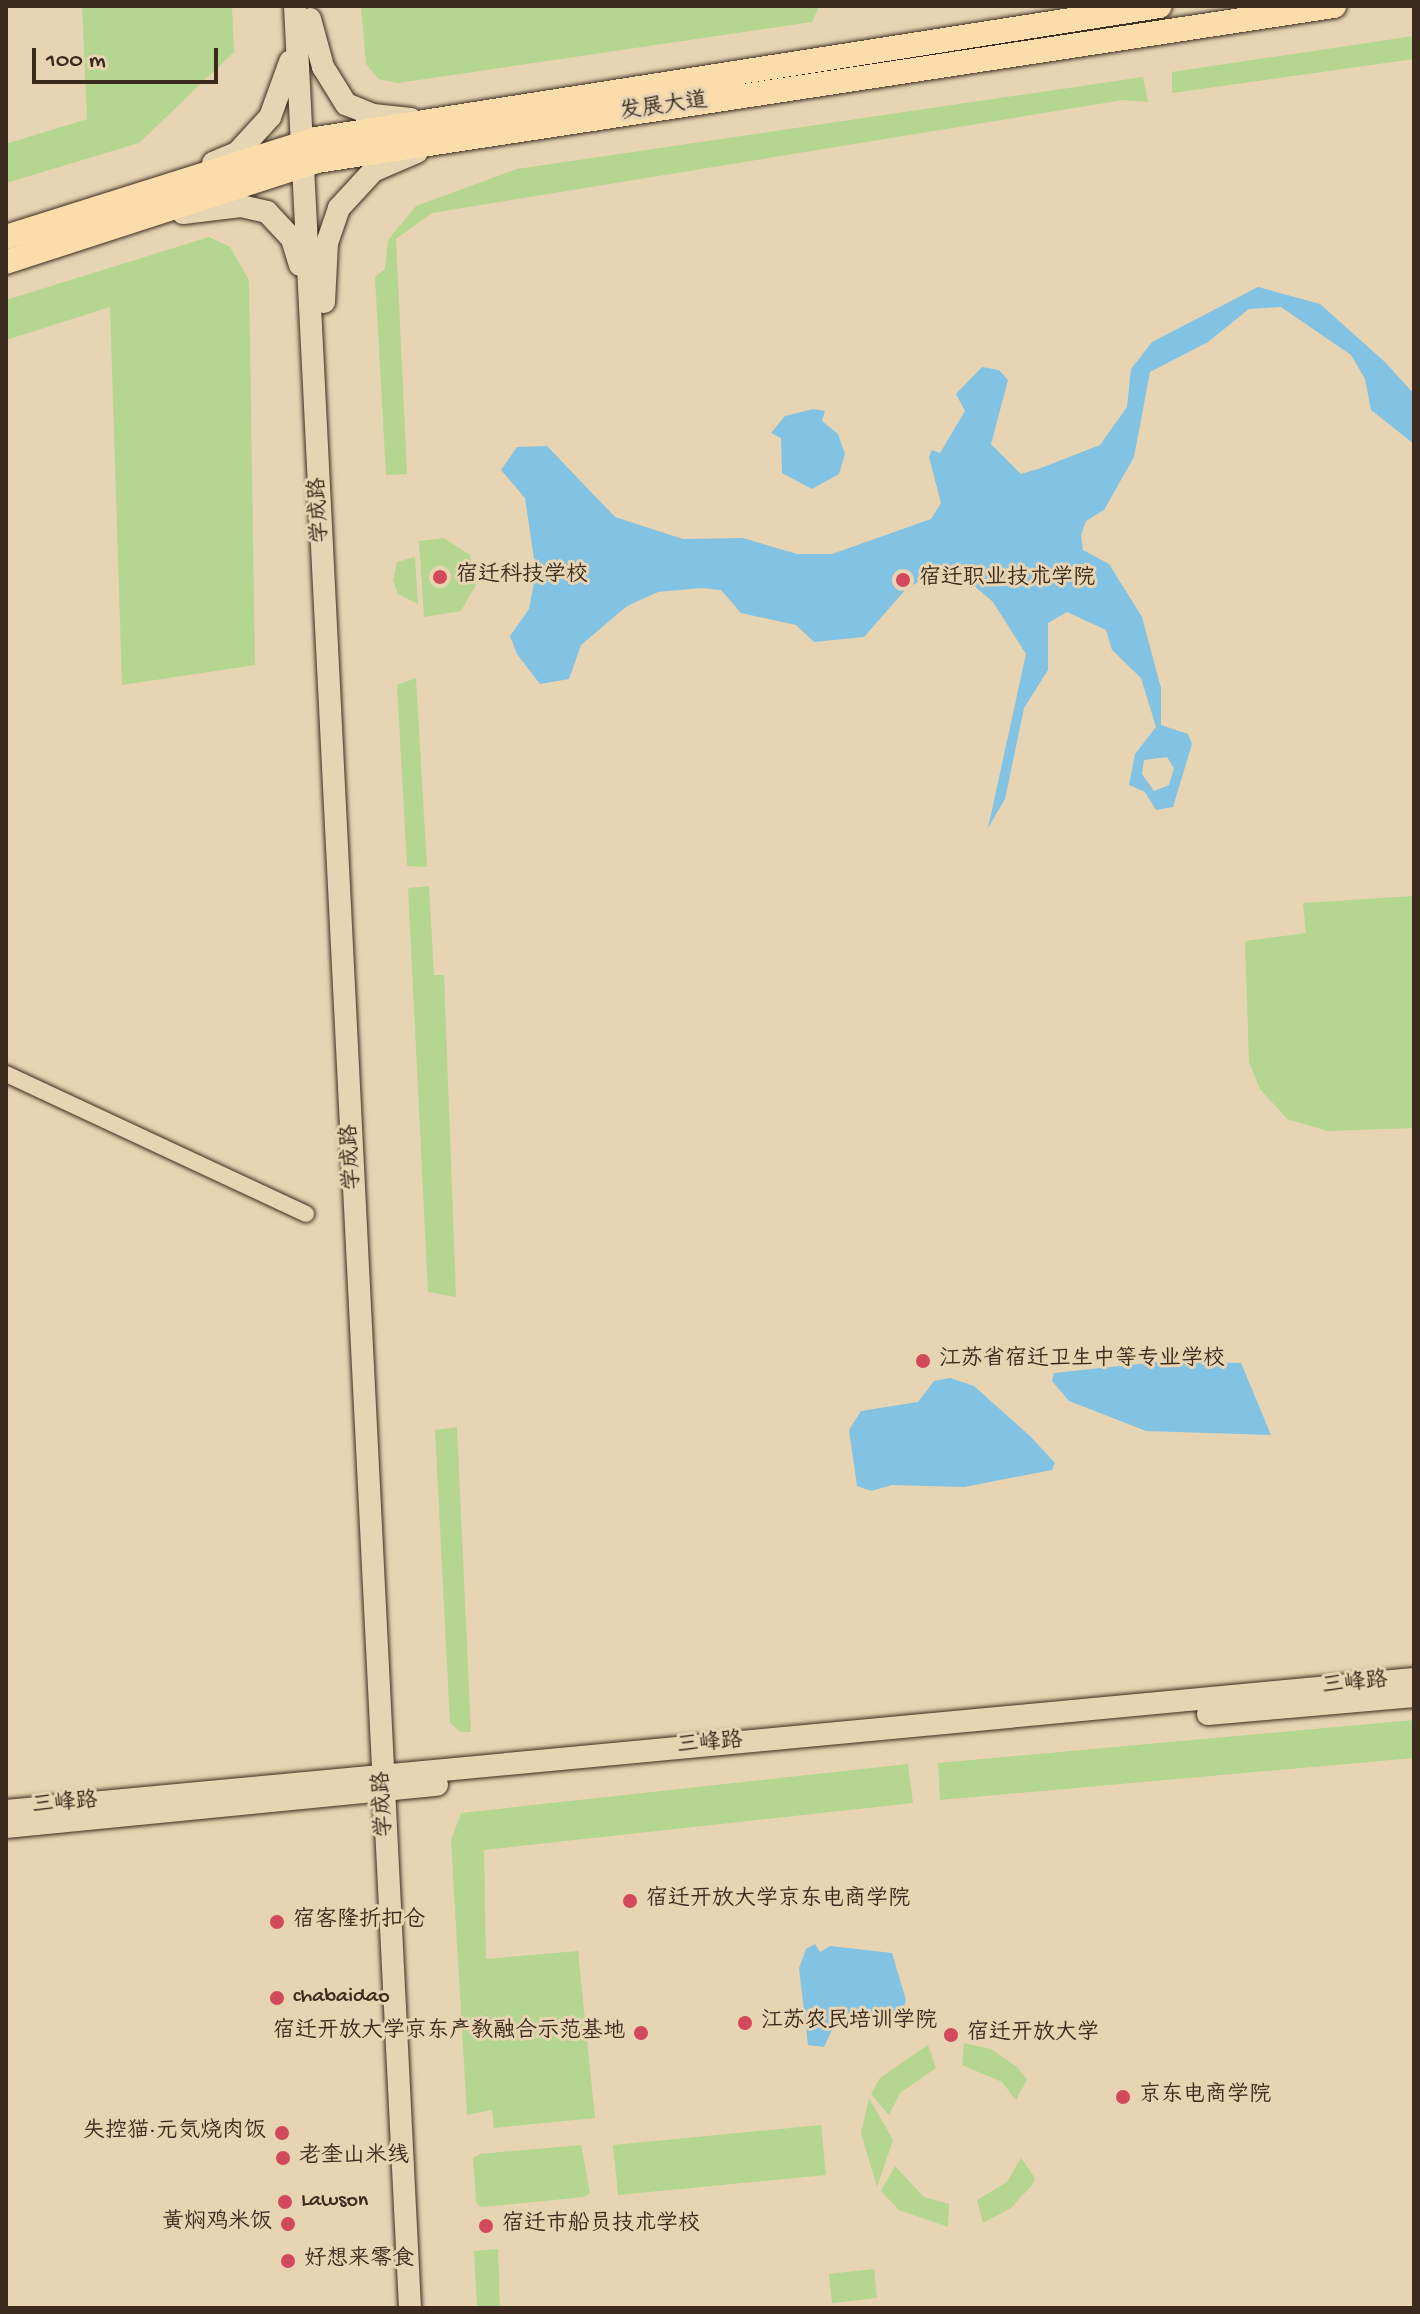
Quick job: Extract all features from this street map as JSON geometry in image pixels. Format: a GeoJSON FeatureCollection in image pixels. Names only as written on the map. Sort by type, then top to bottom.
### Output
{"type":"FeatureCollection","features":[{"type":"Feature","properties":{"kind":"main road","name":"发展大道"},"geometry":{"type":"LineString","coordinates":[[6,237],[128,198],[310,152],[1160,6]]}},
{"type":"Feature","properties":{"kind":"main road","name":"发展大道"},"geometry":{"type":"LineString","coordinates":[[447,129],[1334,6]]}},
{"type":"Feature","properties":{"kind":"main road"},"geometry":{"type":"LineString","coordinates":[[302,12],[323,67],[346,104],[393,119],[447,129]]}},
{"type":"Feature","properties":{"kind":"main road"},"geometry":{"type":"LineString","coordinates":[[128,198],[237,153],[252,139],[278,106],[302,12]]}},
{"type":"Feature","properties":{"kind":"main road","name":"学成路"},"geometry":{"type":"LineString","coordinates":[[302,12],[391,1783],[422,2308]]}},
{"type":"Feature","properties":{"kind":"main road"},"geometry":{"type":"LineString","coordinates":[[317,304],[327,243],[339,208],[373,171],[447,129]]}},
{"type":"Feature","properties":{"kind":"main road","name":"发展大道"},"geometry":{"type":"LineString","coordinates":[[6,262],[135,222],[310,152]]}},
{"type":"Feature","properties":{"kind":"main road"},"geometry":{"type":"LineString","coordinates":[[135,222],[210,208],[267,212],[292,239],[317,304]]}},
{"type":"Feature","properties":{"kind":"main road","name":"三峰路"},"geometry":{"type":"LineString","coordinates":[[6,1827],[391,1783],[1414,1679]]}},
{"type":"Feature","properties":{"kind":"main road","name":"三峰路"},"geometry":{"type":"LineString","coordinates":[[6,1811],[391,1783],[1414,1696]]}},
{"type":"Feature","properties":{"kind":"main road","name":"学成路"},"geometry":{"type":"LineString","coordinates":[[391,1783],[410,2308]]}},
{"type":"Feature","properties":{"kind":"street"},"geometry":{"type":"LineString","coordinates":[[6,1074],[306,1214]]}},
{"type":"Feature","properties":{"kind":"green space"},"geometry":{"type":"Polygon","coordinates":[[[82,6],[232,6],[234,52],[139,143],[6,183],[6,144],[87,119],[82,6]]]}},
{"type":"Feature","properties":{"kind":"green space"},"geometry":{"type":"Polygon","coordinates":[[[361,6],[817,6],[818,9],[812,22],[398,83],[379,79],[366,64],[361,6]]]}},
{"type":"Feature","properties":{"kind":"green space"},"geometry":{"type":"Polygon","coordinates":[[[1414,36],[1414,59],[1172,93],[1172,72],[1414,36]]]}},
{"type":"Feature","properties":{"kind":"green space"},"geometry":{"type":"Polygon","coordinates":[[[1143,77],[1148,102],[1123,100],[432,213],[396,239],[407,474],[386,475],[375,277],[385,269],[388,240],[416,206],[517,169],[1143,77]]]}},
{"type":"Feature","properties":{"kind":"green space"},"geometry":{"type":"Polygon","coordinates":[[[209,237],[230,247],[249,280],[255,665],[122,685],[110,307],[6,340],[6,300],[209,237]]]}},
{"type":"Feature","properties":{"kind":"green space"},"geometry":{"type":"Polygon","coordinates":[[[444,538],[470,555],[476,585],[461,611],[424,617],[419,541],[444,538]]]}},
{"type":"Feature","properties":{"kind":"green space"},"geometry":{"type":"Polygon","coordinates":[[[415,557],[418,604],[398,594],[393,580],[397,562],[415,557]]]}},
{"type":"Feature","properties":{"kind":"green space"},"geometry":{"type":"Polygon","coordinates":[[[416,678],[427,867],[407,866],[397,685],[416,678]]]}},
{"type":"Feature","properties":{"kind":"green space"},"geometry":{"type":"Polygon","coordinates":[[[429,886],[434,975],[444,975],[456,1297],[428,1292],[408,888],[429,886]]]}},
{"type":"Feature","properties":{"kind":"green space"},"geometry":{"type":"Polygon","coordinates":[[[1414,896],[1414,1128],[1328,1131],[1287,1119],[1260,1089],[1249,1062],[1245,941],[1306,933],[1303,903],[1414,896]]]}},
{"type":"Feature","properties":{"kind":"green space"},"geometry":{"type":"Polygon","coordinates":[[[457,1427],[471,1732],[460,1732],[450,1723],[435,1430],[457,1427]]]}},
{"type":"Feature","properties":{"kind":"green space"},"geometry":{"type":"Polygon","coordinates":[[[1414,1720],[1414,1758],[940,1800],[938,1763],[1414,1720]]]}},
{"type":"Feature","properties":{"kind":"green space"},"geometry":{"type":"Polygon","coordinates":[[[908,1764],[913,1803],[484,1850],[486,1959],[578,1951],[595,2118],[494,2128],[492,2110],[467,2115],[451,1840],[461,1813],[908,1764]]]}},
{"type":"Feature","properties":{"kind":"green space"},"geometry":{"type":"Polygon","coordinates":[[[964,2043],[991,2049],[1017,2067],[1027,2079],[1016,2100],[1002,2082],[962,2065],[964,2043]]]}},
{"type":"Feature","properties":{"kind":"green space"},"geometry":{"type":"Polygon","coordinates":[[[928,2045],[936,2068],[900,2093],[889,2115],[871,2094],[880,2078],[928,2045]]]}},
{"type":"Feature","properties":{"kind":"green space"},"geometry":{"type":"Polygon","coordinates":[[[869,2098],[893,2140],[877,2187],[861,2133],[869,2098]]]}},
{"type":"Feature","properties":{"kind":"green space"},"geometry":{"type":"Polygon","coordinates":[[[821,2125],[826,2175],[618,2195],[613,2145],[821,2125]]]}},
{"type":"Feature","properties":{"kind":"green space"},"geometry":{"type":"Polygon","coordinates":[[[581,2145],[590,2193],[584,2197],[481,2207],[476,2202],[473,2158],[480,2154],[581,2145]]]}},
{"type":"Feature","properties":{"kind":"green space"},"geometry":{"type":"Polygon","coordinates":[[[1021,2158],[1035,2178],[1032,2185],[1011,2208],[983,2223],[977,2200],[1007,2182],[1021,2158]]]}},
{"type":"Feature","properties":{"kind":"green space"},"geometry":{"type":"Polygon","coordinates":[[[895,2166],[924,2197],[949,2204],[948,2227],[899,2210],[881,2191],[895,2166]]]}},
{"type":"Feature","properties":{"kind":"green space"},"geometry":{"type":"Polygon","coordinates":[[[498,2249],[500,2308],[477,2308],[474,2251],[498,2249]]]}},
{"type":"Feature","properties":{"kind":"green space"},"geometry":{"type":"Polygon","coordinates":[[[874,2269],[877,2298],[832,2303],[829,2274],[874,2269]]]}},
{"type":"Feature","properties":{"kind":"water"},"geometry":{"type":"Polygon","coordinates":[[[1258,287],[1320,304],[1385,362],[1414,394],[1414,444],[1371,410],[1365,379],[1351,355],[1281,307],[1249,309],[1208,342],[1150,372],[1134,457],[1104,510],[1086,521],[1081,535],[1083,550],[1109,564],[1142,617],[1161,688],[1161,725],[1188,734],[1192,744],[1173,807],[1156,810],[1145,792],[1129,785],[1135,754],[1156,727],[1141,678],[1112,650],[1106,630],[1067,612],[1048,623],[1048,670],[1024,708],[1005,799],[988,828],[1026,654],[993,602],[966,579],[939,571],[907,588],[864,637],[814,642],[796,625],[741,613],[721,590],[701,588],[658,592],[627,606],[581,645],[569,679],[540,684],[517,654],[510,636],[529,609],[536,572],[525,498],[501,470],[517,447],[547,446],[615,517],[683,539],[743,538],[797,554],[832,554],[931,519],[941,503],[929,457],[932,450],[940,453],[965,411],[956,394],[982,367],[999,370],[1008,380],[991,444],[1021,474],[1100,445],[1127,407],[1131,369],[1152,342],[1258,287]],[[1167,757],[1144,760],[1142,774],[1154,791],[1169,785],[1174,768],[1167,757]]]}},
{"type":"Feature","properties":{"kind":"water"},"geometry":{"type":"Polygon","coordinates":[[[813,409],[825,411],[822,421],[838,434],[845,454],[839,474],[812,489],[782,473],[781,438],[771,433],[785,416],[813,409]]]}},
{"type":"Feature","properties":{"kind":"water"},"geometry":{"type":"Polygon","coordinates":[[[1166,1361],[1241,1363],[1271,1435],[1146,1431],[1069,1401],[1052,1381],[1054,1373],[1166,1361]]]}},
{"type":"Feature","properties":{"kind":"water"},"geometry":{"type":"Polygon","coordinates":[[[950,1378],[974,1386],[1030,1436],[1055,1463],[1052,1470],[964,1487],[892,1485],[871,1491],[857,1486],[849,1430],[861,1411],[918,1402],[934,1381],[950,1378]]]}},
{"type":"Feature","properties":{"kind":"water"},"geometry":{"type":"Polygon","coordinates":[[[815,1944],[820,1952],[830,1946],[892,1953],[906,2000],[899,2022],[885,2027],[860,2013],[835,2024],[824,2047],[808,2045],[799,1968],[806,1949],[815,1944]]]}},
{"type":"Feature","properties":{"kind":"place","name":"宿迁科技学校"},"geometry":{"type":"Point","coordinates":[440,577]}},
{"type":"Feature","properties":{"kind":"place","name":"宿迁职业技术学院"},"geometry":{"type":"Point","coordinates":[903,580]}},
{"type":"Feature","properties":{"kind":"place","name":"江苏省宿迁卫生中等专业学校"},"geometry":{"type":"Point","coordinates":[923,1361]}},
{"type":"Feature","properties":{"kind":"place","name":"宿迁开放大学京东电商学院"},"geometry":{"type":"Point","coordinates":[630,1901]}},
{"type":"Feature","properties":{"kind":"place","name":"宿客隆折扣仓"},"geometry":{"type":"Point","coordinates":[277,1922]}},
{"type":"Feature","properties":{"kind":"place","name":"chabaidao"},"geometry":{"type":"Point","coordinates":[277,1998]}},
{"type":"Feature","properties":{"kind":"place","name":"江苏农民培训学院"},"geometry":{"type":"Point","coordinates":[745,2023]}},
{"type":"Feature","properties":{"kind":"place","name":"宿迁开放大学京东产教融合示范基地"},"geometry":{"type":"Point","coordinates":[641,2033]}},
{"type":"Feature","properties":{"kind":"place","name":"宿迁开放大学"},"geometry":{"type":"Point","coordinates":[951,2035]}},
{"type":"Feature","properties":{"kind":"place","name":"京东电商学院"},"geometry":{"type":"Point","coordinates":[1123,2097]}},
{"type":"Feature","properties":{"kind":"place","name":"失控猫·元気烧肉饭"},"geometry":{"type":"Point","coordinates":[282,2133]}},
{"type":"Feature","properties":{"kind":"place","name":"老奎山米线"},"geometry":{"type":"Point","coordinates":[283,2158]}},
{"type":"Feature","properties":{"kind":"place","name":"Lawson"},"geometry":{"type":"Point","coordinates":[285,2202]}},
{"type":"Feature","properties":{"kind":"place","name":"黄焖鸡米饭"},"geometry":{"type":"Point","coordinates":[288,2224]}},
{"type":"Feature","properties":{"kind":"place","name":"宿迁市船员技术学校"},"geometry":{"type":"Point","coordinates":[486,2226]}},
{"type":"Feature","properties":{"kind":"place","name":"好想来零食"},"geometry":{"type":"Point","coordinates":[288,2261]}}]}
